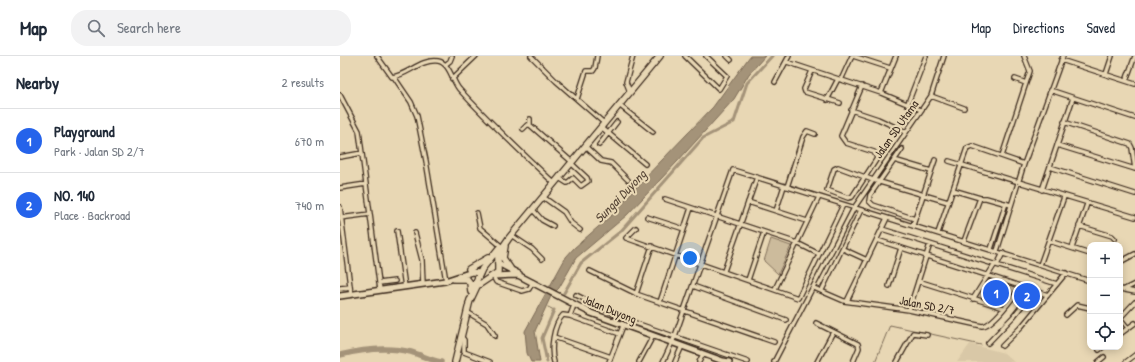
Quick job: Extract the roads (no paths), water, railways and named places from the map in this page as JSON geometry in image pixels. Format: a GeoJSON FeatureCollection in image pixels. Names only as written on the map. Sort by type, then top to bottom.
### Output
{"type":"FeatureCollection","features":[{"type":"Feature","properties":{"kind":"main road"},"geometry":{"type":"LineString","coordinates":[[455,362],[469,304],[477,286],[498,272],[499,251],[660,56]]}},
{"type":"Feature","properties":{"kind":"main road"},"geometry":{"type":"LineString","coordinates":[[469,304],[480,273],[486,263],[510,237]]}},
{"type":"Feature","properties":{"kind":"main road"},"geometry":{"type":"LineString","coordinates":[[510,237],[503,254],[504,262],[510,268]]}},
{"type":"Feature","properties":{"kind":"main road"},"geometry":{"type":"LineString","coordinates":[[450,280],[496,252]]}},
{"type":"Feature","properties":{"kind":"main road"},"geometry":{"type":"LineString","coordinates":[[469,269],[486,263],[498,263],[510,268],[531,281]]}},
{"type":"Feature","properties":{"kind":"main road"},"geometry":{"type":"LineString","coordinates":[[450,280],[472,272],[493,276]]}},
{"type":"Feature","properties":{"kind":"main road","name":"Jalan Duyong"},"geometry":{"type":"LineString","coordinates":[[493,276],[514,274],[531,281],[574,305],[623,326],[723,362],[729,362]]}},
{"type":"Feature","properties":{"kind":"main road"},"geometry":{"type":"LineString","coordinates":[[340,296],[464,279],[469,281],[471,296]]}},
{"type":"Feature","properties":{"kind":"street"},"geometry":{"type":"LineString","coordinates":[[378,56],[388,73],[394,76],[411,102],[417,116],[450,280]]}},
{"type":"Feature","properties":{"kind":"street"},"geometry":{"type":"LineString","coordinates":[[445,64],[450,61],[452,56]]}},
{"type":"Feature","properties":{"kind":"street"},"geometry":{"type":"LineString","coordinates":[[452,79],[476,56]]}},
{"type":"Feature","properties":{"kind":"street"},"geometry":{"type":"LineString","coordinates":[[531,56],[603,125],[608,133],[645,164]]}},
{"type":"Feature","properties":{"kind":"street"},"geometry":{"type":"LineString","coordinates":[[577,100],[586,71],[593,70],[595,68],[597,56]]}},
{"type":"Feature","properties":{"kind":"street"},"geometry":{"type":"LineString","coordinates":[[630,92],[626,82],[633,56]]}},
{"type":"Feature","properties":{"kind":"street"},"geometry":{"type":"LineString","coordinates":[[685,56],[719,89],[727,76],[706,56]]}},
{"type":"Feature","properties":{"kind":"street"},"geometry":{"type":"LineString","coordinates":[[727,56],[732,60]]}},
{"type":"Feature","properties":{"kind":"street"},"geometry":{"type":"LineString","coordinates":[[775,82],[789,56]]}},
{"type":"Feature","properties":{"kind":"street"},"geometry":{"type":"LineString","coordinates":[[827,100],[852,56],[890,68]]}},
{"type":"Feature","properties":{"kind":"street"},"geometry":{"type":"LineString","coordinates":[[881,93],[896,56]]}},
{"type":"Feature","properties":{"kind":"street"},"geometry":{"type":"LineString","coordinates":[[908,103],[926,56]]}},
{"type":"Feature","properties":{"kind":"street","name":"Jalan SD Utama"},"geometry":{"type":"LineString","coordinates":[[774,362],[814,288],[854,208],[931,96],[944,56]]}},
{"type":"Feature","properties":{"kind":"street"},"geometry":{"type":"LineString","coordinates":[[1002,156],[1030,71],[1024,56]]}},
{"type":"Feature","properties":{"kind":"street"},"geometry":{"type":"LineString","coordinates":[[1106,74],[1112,56]]}},
{"type":"Feature","properties":{"kind":"street"},"geometry":{"type":"LineString","coordinates":[[1126,81],[1134,56]]}},
{"type":"Feature","properties":{"kind":"street"},"geometry":{"type":"LineString","coordinates":[[997,251],[1024,164],[1062,58],[1135,84]]}},
{"type":"Feature","properties":{"kind":"street"},"geometry":{"type":"LineString","coordinates":[[394,76],[418,65],[434,61],[439,61],[445,64],[452,79],[460,89],[554,183]]}},
{"type":"Feature","properties":{"kind":"street"},"geometry":{"type":"LineString","coordinates":[[787,62],[862,86],[908,103],[922,110]]}},
{"type":"Feature","properties":{"kind":"street"},"geometry":{"type":"LineString","coordinates":[[812,71],[804,89],[805,92],[840,103]]}},
{"type":"Feature","properties":{"kind":"street"},"geometry":{"type":"LineString","coordinates":[[1016,79],[1026,83]]}},
{"type":"Feature","properties":{"kind":"street"},"geometry":{"type":"LineString","coordinates":[[862,86],[842,133],[842,139],[846,143],[874,152],[878,156],[865,177],[850,198],[830,192],[827,189],[836,168],[865,177],[873,180],[948,202]]}},
{"type":"Feature","properties":{"kind":"street"},"geometry":{"type":"LineString","coordinates":[[1050,90],[1135,118]]}},
{"type":"Feature","properties":{"kind":"street"},"geometry":{"type":"LineString","coordinates":[[340,95],[357,125],[380,290]]}},
{"type":"Feature","properties":{"kind":"street"},"geometry":{"type":"LineString","coordinates":[[931,96],[964,108]]}},
{"type":"Feature","properties":{"kind":"street"},"geometry":{"type":"LineString","coordinates":[[1042,190],[1072,98]]}},
{"type":"Feature","properties":{"kind":"street"},"geometry":{"type":"LineString","coordinates":[[619,105],[652,132]]}},
{"type":"Feature","properties":{"kind":"street"},"geometry":{"type":"LineString","coordinates":[[851,110],[878,119],[906,132]]}},
{"type":"Feature","properties":{"kind":"street"},"geometry":{"type":"LineString","coordinates":[[530,119],[530,125],[572,162],[588,181],[581,186],[572,178],[566,183],[559,178]]}},
{"type":"Feature","properties":{"kind":"street"},"geometry":{"type":"LineString","coordinates":[[599,145],[617,122]]}},
{"type":"Feature","properties":{"kind":"street"},"geometry":{"type":"LineString","coordinates":[[1057,145],[1135,169],[1130,144],[1064,122]]}},
{"type":"Feature","properties":{"kind":"street"},"geometry":{"type":"LineString","coordinates":[[523,129],[527,125],[530,125]]}},
{"type":"Feature","properties":{"kind":"street"},"geometry":{"type":"LineString","coordinates":[[776,211],[806,131],[815,134]]}},
{"type":"Feature","properties":{"kind":"street"},"geometry":{"type":"LineString","coordinates":[[585,146],[602,161],[611,163],[628,180]]}},
{"type":"Feature","properties":{"kind":"street"},"geometry":{"type":"LineString","coordinates":[[938,233],[965,150],[969,146],[1024,164]]}},
{"type":"Feature","properties":{"kind":"street"},"geometry":{"type":"LineString","coordinates":[[902,149],[870,195],[870,203],[915,219]]}},
{"type":"Feature","properties":{"kind":"street"},"geometry":{"type":"LineString","coordinates":[[340,157],[362,153]]}},
{"type":"Feature","properties":{"kind":"street"},"geometry":{"type":"LineString","coordinates":[[894,160],[931,171]]}},
{"type":"Feature","properties":{"kind":"street"},"geometry":{"type":"LineString","coordinates":[[913,225],[935,160]]}},
{"type":"Feature","properties":{"kind":"street"},"geometry":{"type":"LineString","coordinates":[[949,161],[1087,204],[1135,217]]}},
{"type":"Feature","properties":{"kind":"street"},"geometry":{"type":"LineString","coordinates":[[1050,167],[1135,194]]}},
{"type":"Feature","properties":{"kind":"street"},"geometry":{"type":"LineString","coordinates":[[664,362],[673,343],[733,170],[1087,280]]}},
{"type":"Feature","properties":{"kind":"street"},"geometry":{"type":"LineString","coordinates":[[724,271],[757,177]]}},
{"type":"Feature","properties":{"kind":"street"},"geometry":{"type":"LineString","coordinates":[[340,188],[366,184]]}},
{"type":"Feature","properties":{"kind":"street"},"geometry":{"type":"LineString","coordinates":[[952,190],[1011,205]]}},
{"type":"Feature","properties":{"kind":"street"},"geometry":{"type":"LineString","coordinates":[[543,197],[564,212],[572,223],[580,230]]}},
{"type":"Feature","properties":{"kind":"street"},"geometry":{"type":"LineString","coordinates":[[775,289],[819,197]]}},
{"type":"Feature","properties":{"kind":"street"},"geometry":{"type":"LineString","coordinates":[[1040,265],[1064,197]]}},
{"type":"Feature","properties":{"kind":"street"},"geometry":{"type":"LineString","coordinates":[[964,241],[980,198]]}},
{"type":"Feature","properties":{"kind":"street"},"geometry":{"type":"LineString","coordinates":[[665,199],[797,243],[819,254]]}},
{"type":"Feature","properties":{"kind":"street"},"geometry":{"type":"LineString","coordinates":[[748,202],[807,221]]}},
{"type":"Feature","properties":{"kind":"street"},"geometry":{"type":"LineString","coordinates":[[991,249],[1006,203]]}},
{"type":"Feature","properties":{"kind":"street"},"geometry":{"type":"LineString","coordinates":[[1072,248],[1087,204]]}},
{"type":"Feature","properties":{"kind":"street"},"geometry":{"type":"LineString","coordinates":[[636,228],[626,238],[798,298],[843,205]]}},
{"type":"Feature","properties":{"kind":"street"},"geometry":{"type":"LineString","coordinates":[[340,207],[351,294]]}},
{"type":"Feature","properties":{"kind":"street"},"geometry":{"type":"LineString","coordinates":[[660,302],[691,208]]}},
{"type":"Feature","properties":{"kind":"street"},"geometry":{"type":"LineString","coordinates":[[533,210],[542,220],[553,226]]}},
{"type":"Feature","properties":{"kind":"street"},"geometry":{"type":"LineString","coordinates":[[822,290],[861,210]]}},
{"type":"Feature","properties":{"kind":"street"},"geometry":{"type":"LineString","coordinates":[[477,213],[477,222],[480,228],[501,246]]}},
{"type":"Feature","properties":{"kind":"street"},"geometry":{"type":"LineString","coordinates":[[341,218],[370,214]]}},
{"type":"Feature","properties":{"kind":"street"},"geometry":{"type":"LineString","coordinates":[[647,217],[684,229]]}},
{"type":"Feature","properties":{"kind":"street"},"geometry":{"type":"LineString","coordinates":[[847,302],[887,218]]}},
{"type":"Feature","properties":{"kind":"street"},"geometry":{"type":"LineString","coordinates":[[1079,226],[1112,236],[1115,239]]}},
{"type":"Feature","properties":{"kind":"street"},"geometry":{"type":"LineString","coordinates":[[882,229],[1057,284]]}},
{"type":"Feature","properties":{"kind":"street"},"geometry":{"type":"LineString","coordinates":[[397,231],[405,287]]}},
{"type":"Feature","properties":{"kind":"street"},"geometry":{"type":"LineString","coordinates":[[748,280],[764,232]]}},
{"type":"Feature","properties":{"kind":"street"},"geometry":{"type":"LineString","coordinates":[[415,233],[422,260],[423,284]]}},
{"type":"Feature","properties":{"kind":"street"},"geometry":{"type":"LineString","coordinates":[[510,237],[532,249],[542,259]]}},
{"type":"Feature","properties":{"kind":"street"},"geometry":{"type":"LineString","coordinates":[[877,240],[1048,295]]}},
{"type":"Feature","properties":{"kind":"street"},"geometry":{"type":"LineString","coordinates":[[1049,241],[1087,253]]}},
{"type":"Feature","properties":{"kind":"street"},"geometry":{"type":"LineString","coordinates":[[908,310],[930,244]]}},
{"type":"Feature","properties":{"kind":"street"},"geometry":{"type":"LineString","coordinates":[[636,294],[652,246]]}},
{"type":"Feature","properties":{"kind":"street"},"geometry":{"type":"LineString","coordinates":[[889,286],[901,248]]}},
{"type":"Feature","properties":{"kind":"street"},"geometry":{"type":"LineString","coordinates":[[843,249],[867,260]]}},
{"type":"Feature","properties":{"kind":"street"},"geometry":{"type":"LineString","coordinates":[[973,299],[1003,253]]}},
{"type":"Feature","properties":{"kind":"street"},"geometry":{"type":"LineString","coordinates":[[1123,260],[1135,254]]}},
{"type":"Feature","properties":{"kind":"street"},"geometry":{"type":"LineString","coordinates":[[590,271],[636,294],[774,342]]}},
{"type":"Feature","properties":{"kind":"street"},"geometry":{"type":"LineString","coordinates":[[1002,346],[1022,326],[1066,273]]}},
{"type":"Feature","properties":{"kind":"street"},"geometry":{"type":"LineString","coordinates":[[493,276],[496,282],[522,291],[529,290],[531,281]]}},
{"type":"Feature","properties":{"kind":"street"},"geometry":{"type":"LineString","coordinates":[[918,280],[1004,308]]}},
{"type":"Feature","properties":{"kind":"street"},"geometry":{"type":"LineString","coordinates":[[379,283],[395,281]]}},
{"type":"Feature","properties":{"kind":"street"},"geometry":{"type":"LineString","coordinates":[[1125,289],[1135,284]]}},
{"type":"Feature","properties":{"kind":"street"},"geometry":{"type":"LineString","coordinates":[[692,286],[786,320]]}},
{"type":"Feature","properties":{"kind":"street"},"geometry":{"type":"LineString","coordinates":[[340,288],[350,287]]}},
{"type":"Feature","properties":{"kind":"street","name":"Jalan SD 2/7"},"geometry":{"type":"LineString","coordinates":[[814,288],[822,290],[847,302],[908,310],[982,326],[988,325],[1021,287]]}},
{"type":"Feature","properties":{"kind":"street"},"geometry":{"type":"LineString","coordinates":[[1125,289],[1135,292]]}},
{"type":"Feature","properties":{"kind":"street"},"geometry":{"type":"LineString","coordinates":[[988,343],[1014,317],[1034,291]]}},
{"type":"Feature","properties":{"kind":"street"},"geometry":{"type":"LineString","coordinates":[[576,294],[627,320],[748,362]]}},
{"type":"Feature","properties":{"kind":"street"},"geometry":{"type":"LineString","coordinates":[[1123,315],[1135,302]]}},
{"type":"Feature","properties":{"kind":"street"},"geometry":{"type":"LineString","coordinates":[[570,316],[574,305]]}},
{"type":"Feature","properties":{"kind":"street"},"geometry":{"type":"LineString","coordinates":[[1066,315],[1077,305],[1087,307]]}},
{"type":"Feature","properties":{"kind":"street"},"geometry":{"type":"LineString","coordinates":[[466,312],[488,324],[495,336]]}},
{"type":"Feature","properties":{"kind":"street"},"geometry":{"type":"LineString","coordinates":[[554,362],[554,337],[560,318],[566,314],[620,334]]}},
{"type":"Feature","properties":{"kind":"street"},"geometry":{"type":"LineString","coordinates":[[1123,322],[1128,328]]}},
{"type":"Feature","properties":{"kind":"street"},"geometry":{"type":"LineString","coordinates":[[816,323],[860,346],[853,362]]}},
{"type":"Feature","properties":{"kind":"street"},"geometry":{"type":"LineString","coordinates":[[1123,332],[1135,323]]}},
{"type":"Feature","properties":{"kind":"street"},"geometry":{"type":"LineString","coordinates":[[609,362],[623,326]]}},
{"type":"Feature","properties":{"kind":"street"},"geometry":{"type":"LineString","coordinates":[[817,362],[833,332]]}},
{"type":"Feature","properties":{"kind":"street"},"geometry":{"type":"LineString","coordinates":[[897,362],[913,333],[927,335]]}},
{"type":"Feature","properties":{"kind":"street"},"geometry":{"type":"LineString","coordinates":[[461,336],[464,340],[464,352],[490,362]]}},
{"type":"Feature","properties":{"kind":"street"},"geometry":{"type":"LineString","coordinates":[[639,362],[653,336]]}},
{"type":"Feature","properties":{"kind":"street"},"geometry":{"type":"LineString","coordinates":[[554,337],[611,357]]}},
{"type":"Feature","properties":{"kind":"street"},"geometry":{"type":"LineString","coordinates":[[674,362],[682,346]]}},
{"type":"Feature","properties":{"kind":"street"},"geometry":{"type":"LineString","coordinates":[[699,362],[703,354]]}},
{"type":"Feature","properties":{"kind":"street"},"geometry":{"type":"LineString","coordinates":[[1126,362],[1135,355]]}},
{"type":"Feature","properties":{"kind":"street"},"geometry":{"type":"LineString","coordinates":[[1098,362],[1104,357]]}},
{"type":"Feature","properties":{"kind":"waterway"},"geometry":{"type":"LineString","coordinates":[[564,293],[581,263],[621,231],[703,138],[734,122],[747,83],[772,56]]}},
{"type":"Feature","properties":{"kind":"waterway"},"geometry":{"type":"LineString","coordinates":[[548,307],[554,310]]}},
{"type":"Feature","properties":{"kind":"waterway"},"geometry":{"type":"LineString","coordinates":[[547,362],[542,338],[554,310]]}},
{"type":"Feature","properties":{"kind":"waterway"},"geometry":{"type":"LineString","coordinates":[[875,362],[890,325],[981,345]]}},
{"type":"Feature","properties":{"kind":"waterway"},"geometry":{"type":"LineString","coordinates":[[340,355],[358,351],[393,349],[411,352],[441,362]]}},
{"type":"Feature","properties":{"kind":"place","name":"Playground"},"geometry":{"type":"Point","coordinates":[996,293]}},
{"type":"Feature","properties":{"kind":"place","name":"NO. 140"},"geometry":{"type":"Point","coordinates":[1027,296]}},
{"type":"Feature","properties":{"kind":"water label","name":"Sungai Duyong"},"geometry":{"type":"Point","coordinates":[620,196]}}]}
